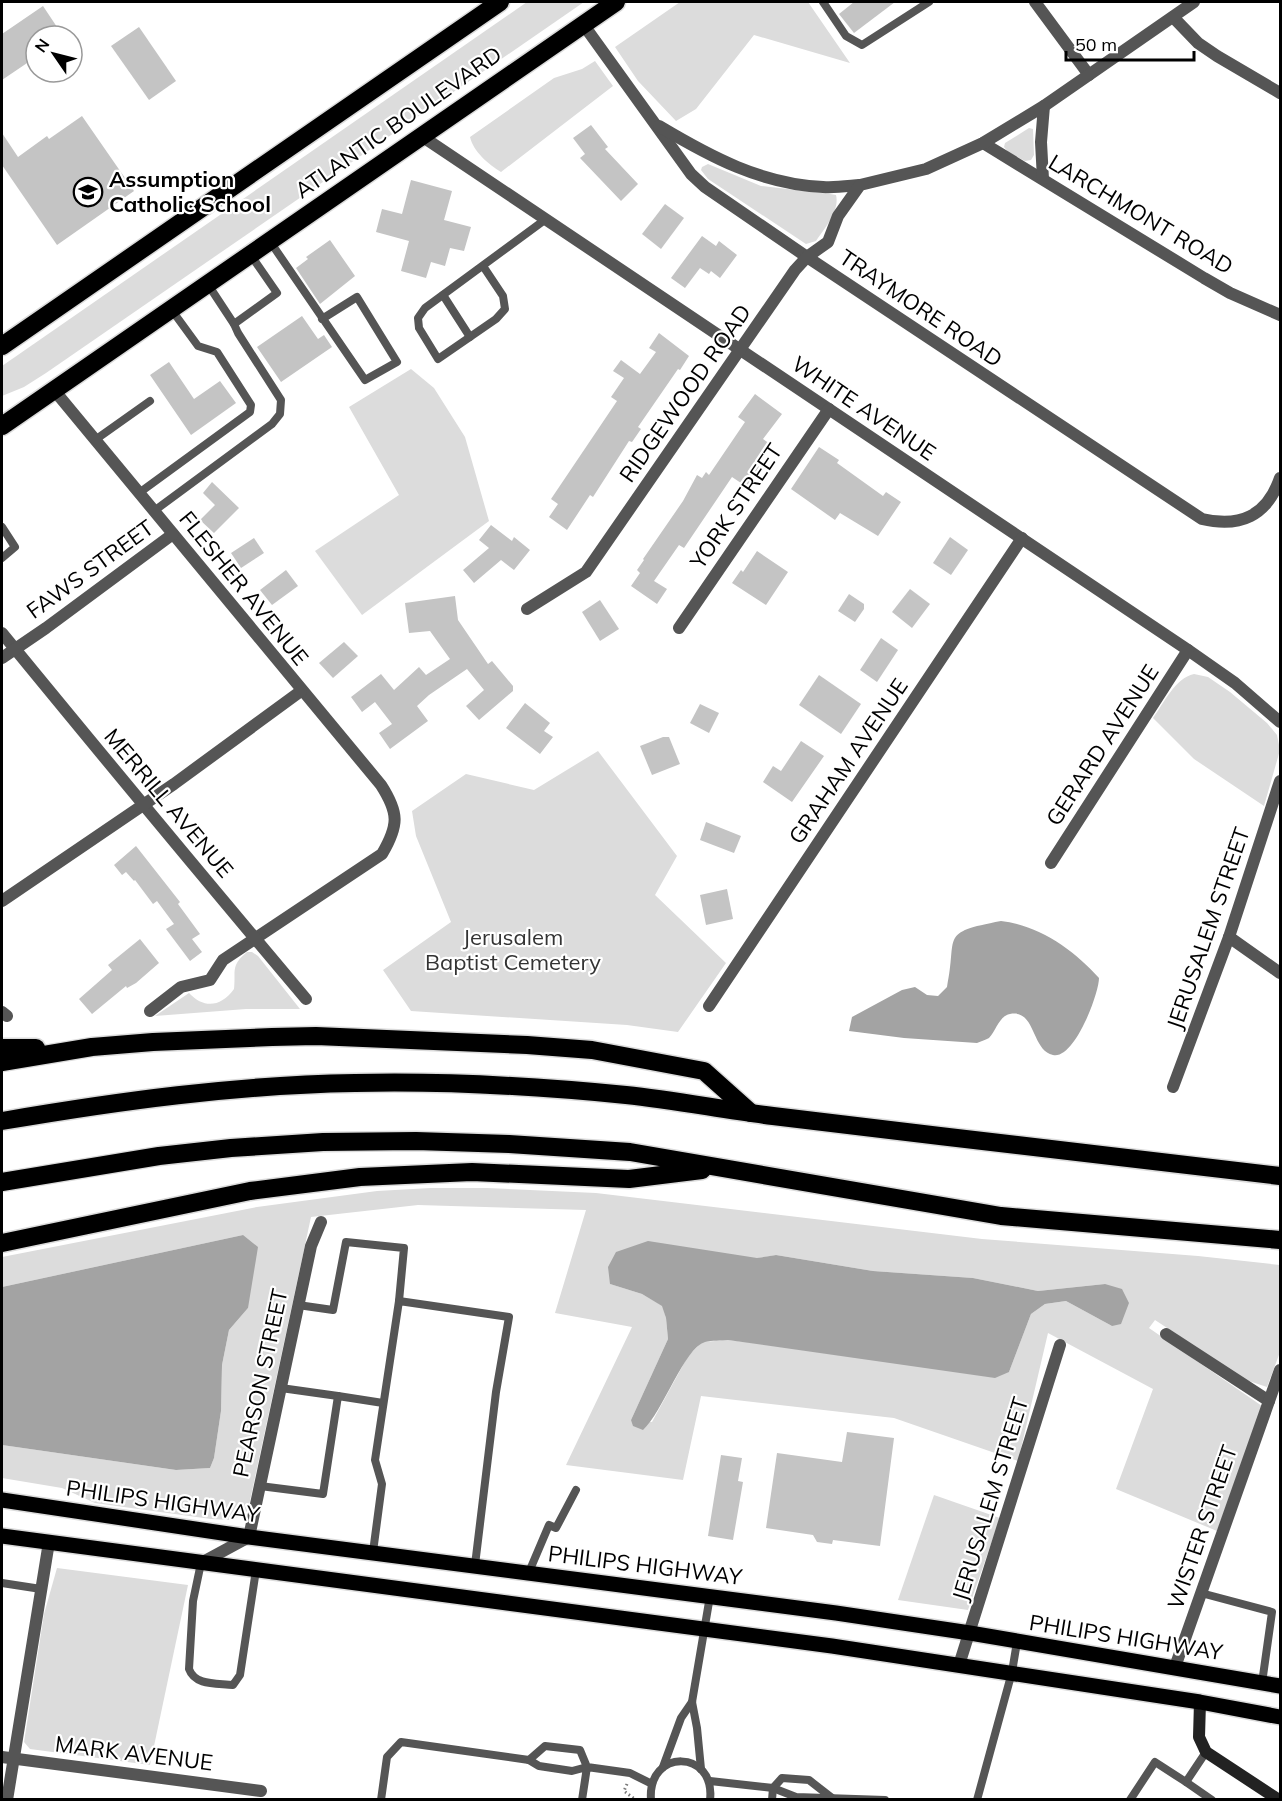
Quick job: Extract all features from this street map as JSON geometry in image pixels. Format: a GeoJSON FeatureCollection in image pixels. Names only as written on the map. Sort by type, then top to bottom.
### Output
{"type":"FeatureCollection","features":[{"type":"Feature","properties":{"kind":"highway"},"geometry":{"type":"LineString","coordinates":[[2,346],[500,2]]}},
{"type":"Feature","properties":{"kind":"highway","name":"ATLANTIC BOULEVARD"},"geometry":{"type":"LineString","coordinates":[[3,424],[616,2]]}},
{"type":"Feature","properties":{"kind":"highway"},"geometry":{"type":"LineString","coordinates":[[2,1048],[92,1047],[153,1042],[316,1036],[592,1050],[704,1071],[751,1113]]}},
{"type":"Feature","properties":{"kind":"highway"},"geometry":{"type":"LineString","coordinates":[[2,1062],[92,1047]]}},
{"type":"Feature","properties":{"kind":"highway"},"geometry":{"type":"LineString","coordinates":[[2,1121],[136,1099],[229,1088],[357,1083],[540,1087],[1281,1176]]}},
{"type":"Feature","properties":{"kind":"highway"},"geometry":{"type":"LineString","coordinates":[[2,1182],[159,1156],[231,1148],[323,1142],[416,1141],[509,1144],[630,1152],[1001,1216],[1281,1240]]}},
{"type":"Feature","properties":{"kind":"highway"},"geometry":{"type":"LineString","coordinates":[[2,1243],[250,1191],[360,1177],[472,1172],[629,1179],[725,1167]]}},
{"type":"Feature","properties":{"kind":"main road","name":"PHILIPS HIGHWAY"},"geometry":{"type":"LineString","coordinates":[[2,1500],[249,1537],[710,1596],[970,1633],[1281,1686]]}},
{"type":"Feature","properties":{"kind":"main road"},"geometry":{"type":"LineString","coordinates":[[2,1536],[832,1646],[1200,1702],[1280,1718]]}},
{"type":"Feature","properties":{"kind":"street"},"geometry":{"type":"LineString","coordinates":[[1035,2],[1089,75]]}},
{"type":"Feature","properties":{"kind":"street"},"geometry":{"type":"LineString","coordinates":[[656,124],[707,155],[753,175],[789,184],[825,187],[860,185],[926,169],[982,143],[1044,106],[1194,2]]}},
{"type":"Feature","properties":{"kind":"street"},"geometry":{"type":"LineString","coordinates":[[1173,17],[1198,43],[1281,93]]}},
{"type":"Feature","properties":{"kind":"street","name":"TRAYMORE ROAD"},"geometry":{"type":"LineString","coordinates":[[583,24],[691,174],[705,187],[1202,519],[1218,523],[1235,522],[1252,515],[1266,505],[1276,491],[1281,478]]}},
{"type":"Feature","properties":{"kind":"street"},"geometry":{"type":"LineString","coordinates":[[1043,178],[1041,142],[1044,106]]}},
{"type":"Feature","properties":{"kind":"street","name":"WHITE AVENUE"},"geometry":{"type":"LineString","coordinates":[[420,135],[1188,650],[1279,717]]}},
{"type":"Feature","properties":{"kind":"street","name":"LARCHMONT ROAD"},"geometry":{"type":"LineString","coordinates":[[982,143],[1043,178],[1212,283],[1259,307],[1281,315]]}},
{"type":"Feature","properties":{"kind":"street","name":"RIDGEWOOD ROAD"},"geometry":{"type":"LineString","coordinates":[[527,609],[586,572],[795,270],[807,257],[828,242],[838,216],[860,185]]}},
{"type":"Feature","properties":{"kind":"street","name":"FLESHER AVENUE"},"geometry":{"type":"LineString","coordinates":[[54,390],[381,785],[388,797],[395,817],[393,834],[382,854],[254,938]]}},
{"type":"Feature","properties":{"kind":"street","name":"YORK STREET"},"geometry":{"type":"LineString","coordinates":[[679,628],[829,409]]}},
{"type":"Feature","properties":{"kind":"street","name":"FAWS STREET"},"geometry":{"type":"LineString","coordinates":[[2,658],[173,534]]}},
{"type":"Feature","properties":{"kind":"street","name":"GRAHAM AVENUE"},"geometry":{"type":"LineString","coordinates":[[709,1006],[1022,538]]}},
{"type":"Feature","properties":{"kind":"street","name":"MERRILL AVENUE"},"geometry":{"type":"LineString","coordinates":[[2,633],[306,999]]}},
{"type":"Feature","properties":{"kind":"street","name":"GERARD AVENUE"},"geometry":{"type":"LineString","coordinates":[[1051,863],[1188,650]]}},
{"type":"Feature","properties":{"kind":"street"},"geometry":{"type":"LineString","coordinates":[[2,901],[174,784],[301,691]]}},
{"type":"Feature","properties":{"kind":"street","name":"JERUSALEM STREET"},"geometry":{"type":"LineString","coordinates":[[1173,1088],[1229,937],[1281,781]]}},
{"type":"Feature","properties":{"kind":"street"},"geometry":{"type":"LineString","coordinates":[[1229,937],[1281,973]]}},
{"type":"Feature","properties":{"kind":"street"},"geometry":{"type":"LineString","coordinates":[[150,1011],[181,987],[210,980],[223,960],[254,938]]}},
{"type":"Feature","properties":{"kind":"street","name":"PEARSON STREET"},"geometry":{"type":"LineString","coordinates":[[249,1537],[311,1246],[321,1222]]}},
{"type":"Feature","properties":{"kind":"street"},"geometry":{"type":"LineString","coordinates":[[1166,1334],[1269,1401]]}},
{"type":"Feature","properties":{"kind":"street","name":"JERUSALEM STREET"},"geometry":{"type":"LineString","coordinates":[[959,1665],[1060,1345]]}},
{"type":"Feature","properties":{"kind":"street","name":"WISTER STREET"},"geometry":{"type":"LineString","coordinates":[[1175,1667],[1281,1370]]}},
{"type":"Feature","properties":{"kind":"street"},"geometry":{"type":"LineString","coordinates":[[201,1563],[249,1537]]}},
{"type":"Feature","properties":{"kind":"street"},"geometry":{"type":"LineString","coordinates":[[7,1800],[7,1758],[49,1542]]}},
{"type":"Feature","properties":{"kind":"street"},"geometry":{"type":"LineString","coordinates":[[1200,1702],[1199,1737],[1206,1752],[1279,1800]]}},
{"type":"Feature","properties":{"kind":"street","name":"MARK AVENUE"},"geometry":{"type":"LineString","coordinates":[[7,1758],[261,1791]]}},
{"type":"Feature","properties":{"kind":"lane"},"geometry":{"type":"LineString","coordinates":[[823,2],[846,36],[862,45],[929,2]]}},
{"type":"Feature","properties":{"kind":"lane"},"geometry":{"type":"LineString","coordinates":[[483,266],[503,296],[504,309],[496,319],[438,359],[419,328],[418,318],[425,309],[443,295],[546,219]]}},
{"type":"Feature","properties":{"kind":"lane"},"geometry":{"type":"LineString","coordinates":[[269,240],[321,319],[365,380],[397,362],[357,297],[321,319]]}},
{"type":"Feature","properties":{"kind":"lane"},"geometry":{"type":"LineString","coordinates":[[234,324],[278,293],[250,254]]}},
{"type":"Feature","properties":{"kind":"lane"},"geometry":{"type":"LineString","coordinates":[[154,511],[272,424],[280,414],[281,400],[207,283]]}},
{"type":"Feature","properties":{"kind":"lane"},"geometry":{"type":"LineString","coordinates":[[443,295],[470,337]]}},
{"type":"Feature","properties":{"kind":"lane"},"geometry":{"type":"LineString","coordinates":[[139,493],[250,412],[251,405],[217,352],[198,346],[171,308]]}},
{"type":"Feature","properties":{"kind":"lane"},"geometry":{"type":"LineString","coordinates":[[95,440],[150,401]]}},
{"type":"Feature","properties":{"kind":"lane"},"geometry":{"type":"LineString","coordinates":[[2,527],[15,547],[2,558]]}},
{"type":"Feature","properties":{"kind":"lane"},"geometry":{"type":"LineString","coordinates":[[298,1305],[333,1310],[346,1242],[404,1248],[399,1301],[375,1460],[382,1484],[373,1552]]}},
{"type":"Feature","properties":{"kind":"lane"},"geometry":{"type":"LineString","coordinates":[[399,1301],[508,1317],[496,1392],[475,1565]]}},
{"type":"Feature","properties":{"kind":"lane"},"geometry":{"type":"LineString","coordinates":[[280,1388],[383,1403]]}},
{"type":"Feature","properties":{"kind":"lane"},"geometry":{"type":"LineString","coordinates":[[260,1486],[323,1494],[338,1396]]}},
{"type":"Feature","properties":{"kind":"lane"},"geometry":{"type":"LineString","coordinates":[[529,1572],[549,1525],[556,1528],[576,1490]]}},
{"type":"Feature","properties":{"kind":"lane"},"geometry":{"type":"LineString","coordinates":[[201,1563],[193,1601],[189,1669],[192,1677],[200,1682],[233,1685],[240,1675],[256,1570]]}},
{"type":"Feature","properties":{"kind":"lane"},"geometry":{"type":"LineString","coordinates":[[2,1583],[41,1589]]}},
{"type":"Feature","properties":{"kind":"lane"},"geometry":{"type":"LineString","coordinates":[[1201,1593],[1272,1612],[1262,1683]]}},
{"type":"Feature","properties":{"kind":"lane"},"geometry":{"type":"LineString","coordinates":[[701,1769],[698,1728],[692,1702],[710,1596]]}},
{"type":"Feature","properties":{"kind":"lane"},"geometry":{"type":"LineString","coordinates":[[977,1800],[1012,1672],[1017,1642]]}},
{"type":"Feature","properties":{"kind":"lane"},"geometry":{"type":"LineString","coordinates":[[651,1800],[653,1779],[663,1767],[681,1718],[692,1702]]}},
{"type":"Feature","properties":{"kind":"lane"},"geometry":{"type":"LineString","coordinates":[[381,1800],[387,1757],[401,1742],[529,1760],[539,1766],[572,1771],[587,1767],[630,1773],[652,1784]]}},
{"type":"Feature","properties":{"kind":"lane"},"geometry":{"type":"LineString","coordinates":[[529,1760],[545,1746],[580,1750],[587,1767],[582,1800]]}},
{"type":"Feature","properties":{"kind":"lane"},"geometry":{"type":"LineString","coordinates":[[1186,1782],[1206,1752]]}},
{"type":"Feature","properties":{"kind":"lane"},"geometry":{"type":"LineString","coordinates":[[663,1767],[678,1761],[688,1762],[701,1769],[710,1781],[710,1800]]}},
{"type":"Feature","properties":{"kind":"lane"},"geometry":{"type":"LineString","coordinates":[[1130,1800],[1155,1762],[1212,1800]]}},
{"type":"Feature","properties":{"kind":"lane"},"geometry":{"type":"LineString","coordinates":[[772,1800],[773,1788],[783,1778],[809,1780],[832,1798]]}},
{"type":"Feature","properties":{"kind":"lane"},"geometry":{"type":"LineString","coordinates":[[710,1781],[773,1788],[796,1797],[885,1800]]}},
{"type":"Feature","properties":{"kind":"green space"},"geometry":{"type":"Polygon","coordinates":[[[527,2],[584,2],[46,373],[24,387],[2,396],[2,366],[527,2]]]}},
{"type":"Feature","properties":{"kind":"green space"},"geometry":{"type":"Polygon","coordinates":[[[680,2],[808,2],[850,63],[754,35],[696,109],[676,121],[638,81],[615,47],[680,2]]]}},
{"type":"Feature","properties":{"kind":"green space"},"geometry":{"type":"Polygon","coordinates":[[[595,61],[613,86],[501,172],[478,152],[470,137],[554,78],[582,69],[595,61]]]}},
{"type":"Feature","properties":{"kind":"green space"},"geometry":{"type":"Polygon","coordinates":[[[1029,128],[1033,129],[1034,155],[1031,160],[1025,161],[1008,152],[1004,147],[1005,143],[1029,128]]]}},
{"type":"Feature","properties":{"kind":"green space"},"geometry":{"type":"Polygon","coordinates":[[[708,164],[761,186],[836,195],[834,213],[816,241],[806,244],[708,179],[701,170],[708,164]]]}},
{"type":"Feature","properties":{"kind":"green space"},"geometry":{"type":"Polygon","coordinates":[[[411,369],[434,388],[465,437],[489,521],[362,615],[315,551],[399,495],[349,407],[411,369]]]}},
{"type":"Feature","properties":{"kind":"green space"},"geometry":{"type":"Polygon","coordinates":[[[1194,674],[1208,677],[1230,692],[1267,723],[1277,735],[1280,750],[1264,806],[1194,759],[1153,718],[1181,680],[1194,674]]]}},
{"type":"Feature","properties":{"kind":"green space","name":"Jerusalem Baptist Cemetery"},"geometry":{"type":"Polygon","coordinates":[[[598,751],[677,856],[655,895],[726,963],[678,1032],[627,1025],[411,1011],[383,970],[451,922],[416,836],[412,811],[466,774],[534,790],[598,751]]]}},
{"type":"Feature","properties":{"kind":"green space"},"geometry":{"type":"Polygon","coordinates":[[[247,952],[258,956],[300,1009],[246,1009],[155,1016],[189,993],[206,1004],[224,999],[234,989],[236,965],[247,952]]]}},
{"type":"Feature","properties":{"kind":"green space"},"geometry":{"type":"Polygon","coordinates":[[[487,1188],[596,1193],[982,1239],[1198,1256],[1280,1265],[1280,1352],[1267,1387],[1246,1380],[1155,1320],[1149,1328],[1262,1406],[1217,1531],[1116,1489],[1153,1389],[1048,1333],[1018,1461],[894,1418],[701,1396],[683,1480],[566,1465],[632,1327],[555,1313],[586,1210],[418,1205],[311,1217],[248,1510],[242,1516],[230,1520],[211,1519],[95,1503],[62,1488],[2,1478],[2,1445],[176,1470],[210,1468],[214,1458],[221,1411],[222,1365],[229,1330],[248,1308],[243,1235],[2,1287],[2,1257],[257,1207],[377,1191],[487,1188]],[[776,1255],[610,1284],[642,1294],[663,1306],[666,1318],[668,1339],[631,1420],[652,1422],[688,1356],[702,1342],[728,1340],[1009,1372],[1031,1314],[1045,1304],[1066,1301],[1112,1326],[1105,1284],[1038,1291],[973,1278],[873,1271],[776,1255]]]}},
{"type":"Feature","properties":{"kind":"green space"},"geometry":{"type":"Polygon","coordinates":[[[934,1495],[1000,1518],[968,1610],[898,1600],[934,1495]]]}},
{"type":"Feature","properties":{"kind":"green space"},"geometry":{"type":"Polygon","coordinates":[[[57,1568],[188,1585],[150,1765],[30,1749],[24,1742],[44,1614],[57,1568]]]}},
{"type":"Feature","properties":{"kind":"shaded area"},"geometry":{"type":"Polygon","coordinates":[[[1001,921],[1015,923],[1055,940],[1099,978],[1095,997],[1084,1024],[1077,1037],[1061,1054],[1053,1055],[1046,1052],[1029,1023],[1018,1014],[1006,1015],[989,1038],[977,1043],[904,1038],[849,1031],[852,1017],[902,990],[915,987],[927,995],[938,996],[947,987],[952,946],[959,933],[1001,921]]]}},
{"type":"Feature","properties":{"kind":"shaded area"},"geometry":{"type":"Polygon","coordinates":[[[243,1235],[258,1247],[248,1308],[229,1330],[222,1365],[221,1411],[214,1458],[210,1468],[176,1470],[2,1445],[2,1287],[243,1235]]]}},
{"type":"Feature","properties":{"kind":"shaded area"},"geometry":{"type":"Polygon","coordinates":[[[648,1241],[757,1258],[776,1255],[873,1271],[973,1278],[1038,1291],[1105,1284],[1122,1289],[1129,1303],[1121,1324],[1112,1326],[1066,1301],[1045,1304],[1031,1314],[1009,1372],[995,1378],[728,1340],[705,1342],[689,1356],[658,1410],[643,1430],[633,1426],[631,1420],[668,1339],[666,1318],[662,1306],[642,1294],[610,1284],[608,1267],[616,1252],[648,1241]]]}},
{"type":"Feature","properties":{"kind":"building"},"geometry":{"type":"Polygon","coordinates":[[[854,2],[895,2],[854,33],[839,14],[854,2]]]}},
{"type":"Feature","properties":{"kind":"building"},"geometry":{"type":"Polygon","coordinates":[[[43,6],[55,24],[24,24],[24,65],[2,80],[2,34],[43,6]]]}},
{"type":"Feature","properties":{"kind":"building"},"geometry":{"type":"Polygon","coordinates":[[[139,27],[176,81],[149,100],[111,46],[139,27]]]}},
{"type":"Feature","properties":{"kind":"building"},"geometry":{"type":"Polygon","coordinates":[[[82,116],[134,191],[57,245],[2,165],[2,133],[18,157],[47,136],[49,139],[82,116]]]}},
{"type":"Feature","properties":{"kind":"building"},"geometry":{"type":"Polygon","coordinates":[[[591,125],[608,147],[605,149],[638,184],[621,201],[580,158],[585,154],[573,138],[591,125]]]}},
{"type":"Feature","properties":{"kind":"building"},"geometry":{"type":"Polygon","coordinates":[[[411,180],[452,191],[444,220],[471,227],[464,251],[450,248],[445,266],[431,262],[426,278],[401,271],[409,241],[376,232],[382,209],[402,214],[411,180]]]}},
{"type":"Feature","properties":{"kind":"building"},"geometry":{"type":"Polygon","coordinates":[[[665,204],[684,218],[661,249],[642,234],[665,204]]]}},
{"type":"Feature","properties":{"kind":"building"},"geometry":{"type":"Polygon","coordinates":[[[702,236],[716,246],[719,241],[737,255],[720,278],[711,271],[709,274],[700,268],[685,288],[671,278],[702,236]]]}},
{"type":"Feature","properties":{"kind":"building"},"geometry":{"type":"Polygon","coordinates":[[[330,240],[355,276],[320,304],[296,268],[308,259],[306,257],[330,240]]]}},
{"type":"Feature","properties":{"kind":"building"},"geometry":{"type":"Polygon","coordinates":[[[302,316],[318,339],[324,335],[332,347],[281,382],[257,347],[302,316]]]}},
{"type":"Feature","properties":{"kind":"building"},"geometry":{"type":"Polygon","coordinates":[[[659,333],[689,356],[638,427],[641,429],[632,442],[629,441],[593,497],[590,495],[567,530],[549,517],[558,504],[551,499],[617,401],[611,397],[624,378],[613,371],[621,360],[640,374],[656,352],[649,348],[659,333]]]}},
{"type":"Feature","properties":{"kind":"building"},"geometry":{"type":"Polygon","coordinates":[[[169,362],[194,399],[220,381],[236,403],[191,435],[150,375],[169,362]]]}},
{"type":"Feature","properties":{"kind":"building"},"geometry":{"type":"Polygon","coordinates":[[[755,394],[782,414],[763,439],[770,444],[756,465],[761,468],[747,487],[732,477],[684,548],[679,545],[654,581],[667,589],[657,604],[631,586],[640,573],[637,570],[683,501],[697,475],[702,478],[706,472],[709,475],[745,422],[738,417],[755,394]]]}},
{"type":"Feature","properties":{"kind":"building"},"geometry":{"type":"Polygon","coordinates":[[[819,447],[839,460],[837,463],[883,496],[886,492],[901,502],[878,536],[840,513],[835,520],[791,489],[819,447]]]}},
{"type":"Feature","properties":{"kind":"building"},"geometry":{"type":"Polygon","coordinates":[[[212,482],[239,508],[214,533],[200,520],[215,505],[203,493],[212,482]]]}},
{"type":"Feature","properties":{"kind":"building"},"geometry":{"type":"Polygon","coordinates":[[[491,525],[512,541],[514,537],[530,550],[514,570],[501,560],[474,583],[463,570],[489,548],[479,540],[491,525]]]}},
{"type":"Feature","properties":{"kind":"building"},"geometry":{"type":"Polygon","coordinates":[[[950,537],[968,550],[951,575],[933,563],[950,537]]]}},
{"type":"Feature","properties":{"kind":"building"},"geometry":{"type":"Polygon","coordinates":[[[254,538],[264,553],[241,568],[231,553],[254,538]]]}},
{"type":"Feature","properties":{"kind":"building"},"geometry":{"type":"Polygon","coordinates":[[[757,551],[788,572],[766,605],[732,583],[741,570],[743,572],[757,551]]]}},
{"type":"Feature","properties":{"kind":"building"},"geometry":{"type":"Polygon","coordinates":[[[286,570],[298,586],[272,605],[260,590],[286,570]]]}},
{"type":"Feature","properties":{"kind":"building"},"geometry":{"type":"Polygon","coordinates":[[[910,589],[930,604],[912,628],[892,612],[910,589]]]}},
{"type":"Feature","properties":{"kind":"building"},"geometry":{"type":"Polygon","coordinates":[[[849,594],[864,604],[864,609],[855,622],[838,611],[849,594]]]}},
{"type":"Feature","properties":{"kind":"building"},"geometry":{"type":"Polygon","coordinates":[[[455,596],[458,620],[488,664],[492,661],[513,686],[513,691],[479,720],[466,706],[484,690],[467,669],[417,706],[428,721],[390,749],[379,733],[392,724],[375,702],[362,712],[351,697],[381,674],[394,690],[419,667],[426,675],[450,659],[430,631],[409,633],[405,603],[455,596]]]}},
{"type":"Feature","properties":{"kind":"building"},"geometry":{"type":"Polygon","coordinates":[[[600,600],[619,629],[600,641],[582,612],[600,600]]]}},
{"type":"Feature","properties":{"kind":"building"},"geometry":{"type":"Polygon","coordinates":[[[881,638],[898,650],[877,682],[860,670],[881,638]]]}},
{"type":"Feature","properties":{"kind":"building"},"geometry":{"type":"Polygon","coordinates":[[[344,642],[358,656],[333,678],[319,663],[344,642]]]}},
{"type":"Feature","properties":{"kind":"building"},"geometry":{"type":"Polygon","coordinates":[[[819,675],[861,704],[841,734],[799,705],[819,675]]]}},
{"type":"Feature","properties":{"kind":"building"},"geometry":{"type":"Polygon","coordinates":[[[525,703],[550,723],[544,731],[553,737],[540,754],[506,728],[525,703]]]}},
{"type":"Feature","properties":{"kind":"building"},"geometry":{"type":"Polygon","coordinates":[[[700,704],[719,713],[709,733],[690,723],[700,704]]]}},
{"type":"Feature","properties":{"kind":"building"},"geometry":{"type":"Polygon","coordinates":[[[669,737],[680,764],[652,775],[640,746],[669,737]]]}},
{"type":"Feature","properties":{"kind":"building"},"geometry":{"type":"Polygon","coordinates":[[[801,741],[824,756],[792,802],[763,782],[773,766],[781,771],[801,741]]]}},
{"type":"Feature","properties":{"kind":"building"},"geometry":{"type":"Polygon","coordinates":[[[706,822],[741,836],[734,853],[700,840],[706,822]]]}},
{"type":"Feature","properties":{"kind":"building"},"geometry":{"type":"Polygon","coordinates":[[[136,846],[180,902],[178,904],[200,934],[192,939],[202,952],[190,961],[166,929],[174,924],[157,901],[153,904],[135,880],[126,872],[122,875],[114,865],[136,846]]]}},
{"type":"Feature","properties":{"kind":"building"},"geometry":{"type":"Polygon","coordinates":[[[727,889],[733,919],[706,925],[700,895],[727,889]]]}},
{"type":"Feature","properties":{"kind":"building"},"geometry":{"type":"Polygon","coordinates":[[[140,939],[159,963],[136,983],[127,988],[126,986],[92,1014],[79,999],[112,970],[108,965],[140,939]]]}},
{"type":"Feature","properties":{"kind":"building"},"geometry":{"type":"Polygon","coordinates":[[[847,1432],[894,1438],[880,1546],[833,1540],[832,1544],[817,1542],[813,1535],[766,1528],[777,1453],[842,1462],[847,1432]]]}},
{"type":"Feature","properties":{"kind":"building"},"geometry":{"type":"Polygon","coordinates":[[[721,1455],[742,1458],[738,1481],[743,1482],[733,1540],[708,1536],[721,1455]]]}},
{"type":"Feature","properties":{"kind":"place","name":"Assumption Catholic School"},"geometry":{"type":"Point","coordinates":[88,192]}}]}
